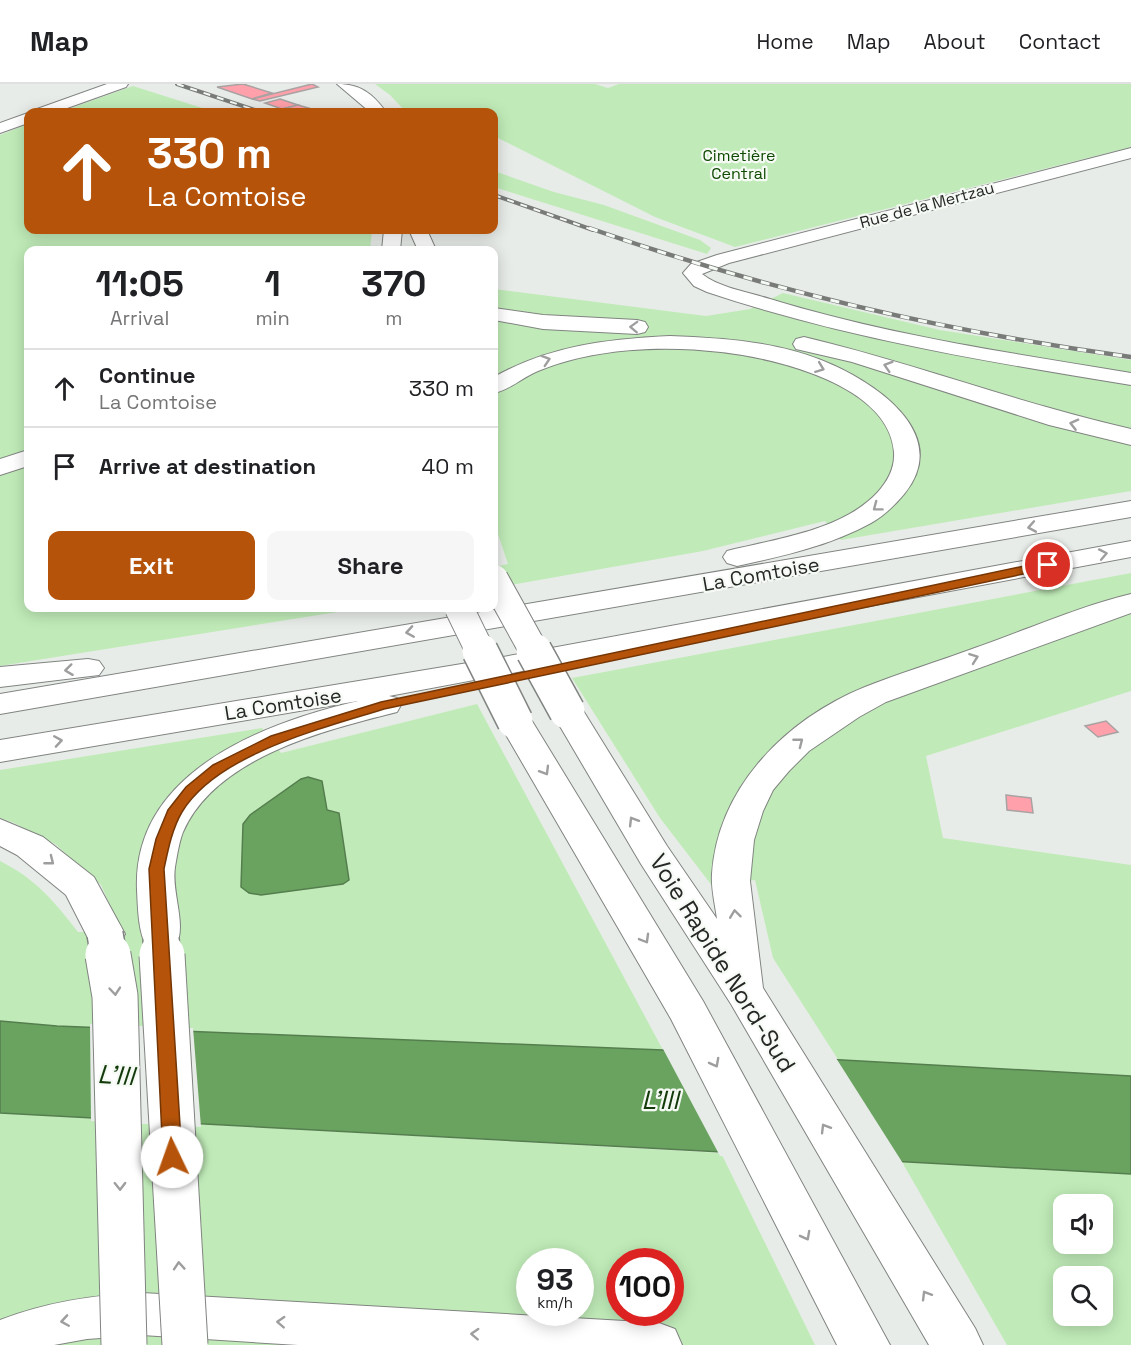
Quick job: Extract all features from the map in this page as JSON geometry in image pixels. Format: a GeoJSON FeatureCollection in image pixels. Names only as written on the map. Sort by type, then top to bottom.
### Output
{"type":"FeatureCollection","features":[{"type":"Feature","properties":{"kind":"main road"},"geometry":{"type":"LineString","coordinates":[[54,108],[121,84]]}},
{"type":"Feature","properties":{"kind":"main road"},"geometry":{"type":"LineString","coordinates":[[344,84],[362,96],[374,108]]}},
{"type":"Feature","properties":{"kind":"main road"},"geometry":{"type":"LineString","coordinates":[[365,84],[393,108]]}},
{"type":"Feature","properties":{"kind":"main road"},"geometry":{"type":"LineString","coordinates":[[0,128],[24,119]]}},
{"type":"Feature","properties":{"kind":"main road"},"geometry":{"type":"LineString","coordinates":[[498,315],[543,322],[703,330],[784,340],[859,357],[1058,420],[1131,437]]}},
{"type":"Feature","properties":{"kind":"main road"},"geometry":{"type":"LineString","coordinates":[[498,384],[532,365],[567,354],[616,346],[694,343],[765,352],[829,371],[848,380],[880,403],[894,417],[907,440],[909,453],[907,466],[896,489],[885,501],[853,522],[825,534],[764,551],[498,609]]}},
{"type":"Feature","properties":{"kind":"main road"},"geometry":{"type":"LineString","coordinates":[[0,467],[24,459]]}},
{"type":"Feature","properties":{"kind":"main road","name":"La Comtoise"},"geometry":{"type":"LineString","coordinates":[[498,610],[1131,509]]}},
{"type":"Feature","properties":{"kind":"main road","name":"La Comtoise"},"geometry":{"type":"LineString","coordinates":[[0,751],[492,669],[1131,549]]}},
{"type":"Feature","properties":{"kind":"main road"},"geometry":{"type":"LineString","coordinates":[[185,1345],[156,869],[163,839],[176,810],[191,791],[218,769],[276,739],[381,706],[943,585]]}},
{"type":"Feature","properties":{"kind":"main road","name":"Voie Rapide Nord-Sud"},"geometry":{"type":"LineString","coordinates":[[498,586],[567,711],[654,855],[749,1000],[957,1345]]}},
{"type":"Feature","properties":{"kind":"main road"},"geometry":{"type":"LineString","coordinates":[[749,1000],[730,874],[735,840],[744,811],[757,786],[772,766],[817,728],[843,711],[875,695],[1131,603]]}},
{"type":"Feature","properties":{"kind":"main road"},"geometry":{"type":"LineString","coordinates":[[481,612],[456,617],[688,1012],[864,1345]]}},
{"type":"Feature","properties":{"kind":"main road","name":"La Comtoise"},"geometry":{"type":"LineString","coordinates":[[0,704],[368,639],[456,617],[487,612]]}},
{"type":"Feature","properties":{"kind":"main road"},"geometry":{"type":"LineString","coordinates":[[0,676],[368,639]]}},
{"type":"Feature","properties":{"kind":"main road"},"geometry":{"type":"LineString","coordinates":[[0,831],[30,846],[81,887],[105,934],[116,996],[124,1345]]}},
{"type":"Feature","properties":{"kind":"street","name":"Rue de la Mertzau"},"geometry":{"type":"LineString","coordinates":[[1131,153],[723,259],[697,268],[692,273],[702,282],[756,301],[855,328],[972,353],[1131,379]]}},
{"type":"Feature","properties":{"kind":"street"},"geometry":{"type":"LineString","coordinates":[[0,1344],[19,1333],[52,1323],[95,1316],[142,1314],[659,1345]]}},
{"type":"Feature","properties":{"kind":"green space","name":"Cimetière Central"},"geometry":{"type":"Polygon","coordinates":[[[375,84],[595,84],[608,88],[619,84],[1131,84],[1131,147],[735,247],[655,217],[498,138],[498,108],[402,108],[375,84]]]}},
{"type":"Feature","properties":{"kind":"green space"},"geometry":{"type":"Polygon","coordinates":[[[133,86],[202,108],[71,108],[133,86]]]}},
{"type":"Feature","properties":{"kind":"green space"},"geometry":{"type":"Polygon","coordinates":[[[24,126],[24,234],[372,234],[370,246],[24,246],[24,612],[337,612],[0,666],[0,135],[24,126]]]}},
{"type":"Feature","properties":{"kind":"green space"},"geometry":{"type":"Polygon","coordinates":[[[498,172],[554,192],[604,205],[700,240],[711,248],[707,254],[498,188],[498,172]]]}},
{"type":"Feature","properties":{"kind":"green space"},"geometry":{"type":"Polygon","coordinates":[[[498,290],[706,316],[750,309],[783,293],[940,330],[1131,360],[1131,491],[841,540],[825,521],[703,551],[498,587],[498,566],[508,564],[498,534],[498,290]]]}},
{"type":"Feature","properties":{"kind":"green space"},"geometry":{"type":"Polygon","coordinates":[[[1131,573],[1131,691],[926,756],[943,838],[1131,865],[1131,1076],[839,1061],[773,958],[755,880],[713,887],[660,818],[572,678],[1131,573]]]}},
{"type":"Feature","properties":{"kind":"green space"},"geometry":{"type":"Polygon","coordinates":[[[477,704],[663,1050],[57,1026],[0,1021],[0,861],[24,875],[44,892],[78,932],[122,932],[101,885],[55,844],[0,818],[0,770],[262,728],[281,753],[477,704]]]}},
{"type":"Feature","properties":{"kind":"green space"},"geometry":{"type":"Polygon","coordinates":[[[0,1113],[721,1153],[815,1345],[0,1345],[0,1113]]]}},
{"type":"Feature","properties":{"kind":"green space"},"geometry":{"type":"Polygon","coordinates":[[[902,1162],[1131,1174],[1131,1345],[1007,1345],[902,1162]]]}},
{"type":"Feature","properties":{"kind":"water"},"geometry":{"type":"Polygon","coordinates":[[[308,777],[322,781],[327,810],[339,813],[349,880],[343,884],[261,895],[249,893],[241,887],[243,824],[250,815],[301,779],[308,777]]]}},
{"type":"Feature","properties":{"kind":"water","name":"L'Ill"},"geometry":{"type":"Polygon","coordinates":[[[0,1021],[57,1026],[663,1050],[1131,1076],[1131,1174],[0,1113],[0,1021]]]}},
{"type":"Feature","properties":{"kind":"pier"},"geometry":{"type":"Polygon","coordinates":[[[90,1024],[193,1028],[201,1127],[91,1121],[90,1024]]]}},
{"type":"Feature","properties":{"kind":"pier"},"geometry":{"type":"Polygon","coordinates":[[[662,1047],[836,1058],[904,1165],[720,1156],[662,1047]]]}},
{"type":"Feature","properties":{"kind":"building"},"geometry":{"type":"Polygon","coordinates":[[[243,84],[272,93],[252,99],[217,87],[243,84]]]}},
{"type":"Feature","properties":{"kind":"building"},"geometry":{"type":"Polygon","coordinates":[[[312,84],[318,87],[260,101],[252,99],[312,84]]]}},
{"type":"Feature","properties":{"kind":"building"},"geometry":{"type":"Polygon","coordinates":[[[280,99],[298,105],[279,108],[265,103],[280,99]]]}},
{"type":"Feature","properties":{"kind":"building"},"geometry":{"type":"Polygon","coordinates":[[[298,105],[308,108],[286,108],[298,105]]]}},
{"type":"Feature","properties":{"kind":"building"},"geometry":{"type":"Polygon","coordinates":[[[1106,721],[1118,732],[1098,737],[1085,726],[1106,721]]]}},
{"type":"Feature","properties":{"kind":"building"},"geometry":{"type":"Polygon","coordinates":[[[1006,795],[1031,798],[1033,813],[1007,810],[1006,795]]]}},
{"type":"Feature","properties":{"kind":"railway"},"geometry":{"type":"LineString","coordinates":[[177,84],[249,108]]}},
{"type":"Feature","properties":{"kind":"railway"},"geometry":{"type":"LineString","coordinates":[[498,196],[593,230]]}},
{"type":"Feature","properties":{"kind":"railway"},"geometry":{"type":"LineString","coordinates":[[589,228],[723,271],[857,306],[992,335],[1131,357]]}},
{"type":"Feature","properties":{"kind":"route"},"geometry":{"type":"LineString","coordinates":[[172,1157],[156,869],[163,839],[176,810],[191,791],[218,769],[243,754],[276,739],[310,726],[381,706],[919,590],[1048,565]]}}]}
